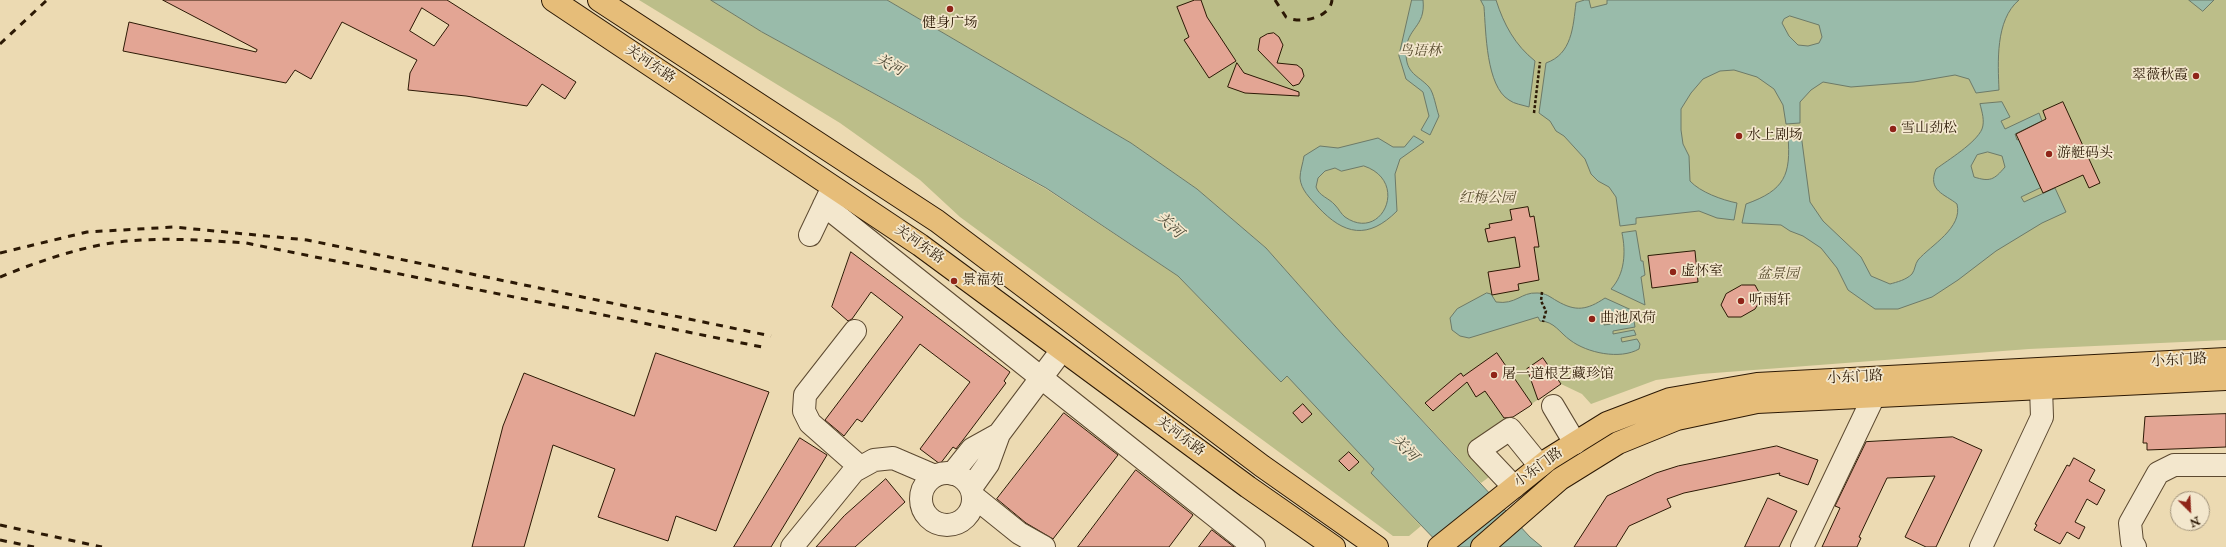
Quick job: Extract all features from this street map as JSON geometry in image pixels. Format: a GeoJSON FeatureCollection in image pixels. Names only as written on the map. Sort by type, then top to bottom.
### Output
{"type":"FeatureCollection","features":[{"type":"Feature","properties":{"kind":"main road","name":"关河东路"},"geometry":{"type":"LineString","coordinates":[[553,0],[828,196],[920,245],[1248,487],[1334,547]]}},
{"type":"Feature","properties":{"kind":"main road","name":"关河东路"},"geometry":{"type":"LineString","coordinates":[[599,0],[937,221],[1262,466],[1377,547]]}},
{"type":"Feature","properties":{"kind":"main road","name":"小东门路"},"geometry":{"type":"LineString","coordinates":[[1439,547],[1540,466],[1575,443],[1607,423],[1670,399],[1757,384],[2226,359]]}},
{"type":"Feature","properties":{"kind":"main road","name":"小东门路"},"geometry":{"type":"LineString","coordinates":[[1482,547],[1560,479],[1618,443],[1677,419],[1758,402],[2226,379]]}},
{"type":"Feature","properties":{"kind":"street"},"geometry":{"type":"LineString","coordinates":[[810,235],[828,196],[1041,378],[1254,547]]}},
{"type":"Feature","properties":{"kind":"street"},"geometry":{"type":"LineString","coordinates":[[855,331],[805,395],[804,411],[810,423],[860,467]]}},
{"type":"Feature","properties":{"kind":"street"},"geometry":{"type":"LineString","coordinates":[[999,434],[972,449],[943,475],[923,490],[921,498],[924,511],[933,522],[941,525],[958,523],[970,512],[972,492],[988,464],[999,434],[1062,350]]}},
{"type":"Feature","properties":{"kind":"street"},"geometry":{"type":"LineString","coordinates":[[1981,547],[2042,416],[2041,388]]}},
{"type":"Feature","properties":{"kind":"street"},"geometry":{"type":"LineString","coordinates":[[1802,547],[1874,396]]}},
{"type":"Feature","properties":{"kind":"street"},"geometry":{"type":"LineString","coordinates":[[1553,406],[1575,443]]}},
{"type":"Feature","properties":{"kind":"street"},"geometry":{"type":"LineString","coordinates":[[1512,488],[1479,450],[1510,429],[1540,466]]}},
{"type":"Feature","properties":{"kind":"street"},"geometry":{"type":"LineString","coordinates":[[792,547],[854,471],[874,460],[893,458],[966,481],[972,492],[1020,533],[1044,547]]}},
{"type":"Feature","properties":{"kind":"street"},"geometry":{"type":"LineString","coordinates":[[2135,547],[2132,542],[2130,524],[2158,473],[2174,465],[2226,465]]}},
{"type":"Feature","properties":{"kind":"path"},"geometry":{"type":"LineString","coordinates":[[1534,113],[1540,62]]}},
{"type":"Feature","properties":{"kind":"path"},"geometry":{"type":"LineString","coordinates":[[1542,292],[1541,301],[1546,311],[1543,322]]}},
{"type":"Feature","properties":{"kind":"green space"},"geometry":{"type":"Polygon","coordinates":[[[639,0],[711,0],[762,32],[1046,189],[1178,276],[1281,381],[1287,375],[1374,469],[1371,473],[1421,526],[1409,536],[1393,536],[960,217],[920,180],[840,123],[639,0]]]}},
{"type":"Feature","properties":{"kind":"green space","name":"红梅公园"},"geometry":{"type":"Polygon","coordinates":[[[887,0],[2226,0],[2226,340],[2029,349],[1701,374],[1656,380],[1591,404],[1582,394],[1561,384],[1468,447],[1468,450],[1493,474],[1481,483],[1343,335],[1266,248],[1197,189],[1131,143],[887,0]]]}},
{"type":"Feature","properties":{"kind":"water","name":"关河"},"geometry":{"type":"Polygon","coordinates":[[[711,0],[887,0],[1131,143],[1197,189],[1266,248],[1343,335],[1530,537],[1542,547],[1442,547],[1371,473],[1374,469],[1287,376],[1281,382],[1178,276],[1046,188],[762,32],[711,0]]]}},
{"type":"Feature","properties":{"kind":"water"},"geometry":{"type":"Polygon","coordinates":[[[1412,0],[1423,0],[1423,9],[1422,16],[1409,38],[1406,53],[1410,70],[1429,87],[1434,97],[1439,116],[1430,135],[1421,130],[1429,116],[1423,92],[1406,79],[1399,56],[1412,0]]]}},
{"type":"Feature","properties":{"kind":"water"},"geometry":{"type":"Polygon","coordinates":[[[1481,0],[1496,0],[1511,34],[1528,55],[1535,61],[1529,107],[1509,100],[1501,93],[1496,83],[1489,58],[1484,7],[1481,0]]]}},
{"type":"Feature","properties":{"kind":"water"},"geometry":{"type":"Polygon","coordinates":[[[1589,0],[1591,8],[1607,4],[1607,0],[2019,0],[2011,9],[2002,30],[1998,67],[1999,90],[1976,93],[1969,79],[1955,75],[1914,82],[1851,87],[1823,82],[1811,90],[1800,102],[1800,123],[1786,124],[1783,105],[1774,89],[1757,77],[1734,70],[1720,71],[1703,79],[1691,93],[1681,109],[1681,130],[1683,144],[1689,156],[1690,181],[1699,189],[1725,200],[1737,203],[1734,220],[1717,218],[1699,211],[1636,218],[1636,224],[1620,226],[1616,197],[1609,187],[1598,181],[1591,174],[1585,159],[1564,136],[1556,131],[1550,121],[1539,113],[1546,63],[1555,59],[1561,53],[1570,39],[1576,3],[1589,0]],[[1790,16],[1784,19],[1782,23],[1789,36],[1798,45],[1808,46],[1819,43],[1822,37],[1819,25],[1790,16]]]}},
{"type":"Feature","properties":{"kind":"water"},"geometry":{"type":"Polygon","coordinates":[[[2189,0],[2214,0],[2203,11],[2189,0]]]}},
{"type":"Feature","properties":{"kind":"water"},"geometry":{"type":"Polygon","coordinates":[[[2002,102],[2010,117],[2001,121],[2005,129],[2039,113],[2042,121],[2015,134],[2017,140],[2058,120],[2080,169],[2021,197],[2024,202],[2055,188],[2066,212],[2042,223],[1996,251],[1958,280],[1932,297],[1898,309],[1875,309],[1848,290],[1837,268],[1821,248],[1803,236],[1790,231],[1781,225],[1742,223],[1746,204],[1769,193],[1777,187],[1783,179],[1788,161],[1788,136],[1801,134],[1810,202],[1823,221],[1861,257],[1871,276],[1890,284],[1910,276],[1914,271],[1918,260],[1945,235],[1955,221],[1958,213],[1957,204],[1939,191],[1934,182],[1934,176],[1936,169],[1968,145],[1979,134],[1983,123],[1980,104],[2002,102]],[[1988,152],[1977,155],[1971,166],[1974,177],[1991,179],[1998,175],[2005,167],[2002,156],[1988,152]]]}},
{"type":"Feature","properties":{"kind":"water"},"geometry":{"type":"Polygon","coordinates":[[[1414,136],[1424,142],[1400,159],[1395,174],[1397,211],[1376,227],[1366,230],[1356,230],[1337,224],[1306,194],[1302,186],[1300,175],[1304,156],[1320,146],[1338,148],[1378,138],[1393,147],[1404,147],[1414,136]],[[1364,166],[1341,171],[1335,168],[1325,171],[1318,178],[1316,187],[1319,193],[1333,203],[1345,217],[1358,223],[1370,222],[1379,216],[1386,207],[1388,196],[1386,184],[1378,174],[1364,166]]]}},
{"type":"Feature","properties":{"kind":"water"},"geometry":{"type":"Polygon","coordinates":[[[1636,231],[1645,275],[1641,277],[1645,305],[1611,289],[1616,283],[1622,270],[1624,248],[1622,233],[1636,231]]]}},
{"type":"Feature","properties":{"kind":"water"},"geometry":{"type":"Polygon","coordinates":[[[1487,293],[1491,294],[1496,302],[1509,302],[1527,294],[1540,293],[1564,305],[1576,308],[1593,305],[1605,298],[1638,313],[1637,317],[1604,322],[1604,325],[1634,321],[1635,327],[1613,331],[1613,334],[1634,330],[1636,335],[1621,338],[1622,342],[1637,339],[1640,344],[1639,349],[1623,354],[1604,354],[1594,351],[1577,345],[1553,325],[1540,321],[1538,317],[1469,338],[1460,336],[1452,330],[1450,318],[1457,309],[1487,293]]]}},
{"type":"Feature","properties":{"kind":"building"},"geometry":{"type":"Polygon","coordinates":[[[163,0],[447,0],[576,82],[565,99],[542,84],[527,106],[466,96],[408,90],[410,73],[417,60],[342,22],[311,79],[295,70],[286,83],[123,51],[129,22],[256,52],[257,50],[163,0]],[[422,8],[410,31],[434,46],[449,25],[422,8]]]}},
{"type":"Feature","properties":{"kind":"building"},"geometry":{"type":"Polygon","coordinates":[[[1195,0],[1201,0],[1207,17],[1236,61],[1209,78],[1184,40],[1189,37],[1177,7],[1195,0]]]}},
{"type":"Feature","properties":{"kind":"building"},"geometry":{"type":"Polygon","coordinates":[[[1274,33],[1279,37],[1283,45],[1277,63],[1297,65],[1302,69],[1304,76],[1299,84],[1293,86],[1258,50],[1260,38],[1267,34],[1274,33]]]}},
{"type":"Feature","properties":{"kind":"building"},"geometry":{"type":"Polygon","coordinates":[[[1237,63],[1244,73],[1299,92],[1299,96],[1245,93],[1228,87],[1237,63]]]}},
{"type":"Feature","properties":{"kind":"building"},"geometry":{"type":"Polygon","coordinates":[[[2063,102],[2100,183],[2089,188],[2083,175],[2043,193],[2016,134],[2046,119],[2043,111],[2063,102]]]}},
{"type":"Feature","properties":{"kind":"building"},"geometry":{"type":"Polygon","coordinates":[[[1528,207],[1530,217],[1534,216],[1539,247],[1534,247],[1539,280],[1518,284],[1519,290],[1492,295],[1488,272],[1520,267],[1515,237],[1488,242],[1485,229],[1490,228],[1489,224],[1512,220],[1510,210],[1528,207]]]}},
{"type":"Feature","properties":{"kind":"building","name":"虚怀室"},"geometry":{"type":"Polygon","coordinates":[[[1695,251],[1698,282],[1652,288],[1648,256],[1695,251]]]}},
{"type":"Feature","properties":{"kind":"building"},"geometry":{"type":"Polygon","coordinates":[[[851,252],[1010,372],[1004,381],[1006,383],[963,440],[956,449],[953,447],[940,464],[920,449],[970,382],[920,344],[862,422],[857,419],[844,436],[825,420],[903,317],[871,292],[852,319],[848,321],[832,307],[851,252]]]}},
{"type":"Feature","properties":{"kind":"building","name":"听雨轩"},"geometry":{"type":"Polygon","coordinates":[[[1742,285],[1755,285],[1762,298],[1755,309],[1741,317],[1728,317],[1721,305],[1726,294],[1742,285]]]}},
{"type":"Feature","properties":{"kind":"building"},"geometry":{"type":"Polygon","coordinates":[[[656,353],[769,392],[716,531],[676,516],[668,541],[598,517],[615,469],[553,445],[524,547],[472,547],[503,426],[524,373],[634,416],[656,353]]]}},
{"type":"Feature","properties":{"kind":"building"},"geometry":{"type":"Polygon","coordinates":[[[1497,353],[1532,404],[1530,406],[1513,417],[1504,418],[1485,391],[1476,397],[1467,382],[1433,411],[1425,403],[1458,375],[1461,373],[1463,376],[1497,353]]]}},
{"type":"Feature","properties":{"kind":"building"},"geometry":{"type":"Polygon","coordinates":[[[1543,358],[1561,384],[1538,400],[1527,369],[1543,358]]]}},
{"type":"Feature","properties":{"kind":"building"},"geometry":{"type":"Polygon","coordinates":[[[1303,404],[1312,414],[1302,423],[1293,413],[1303,404]]]}},
{"type":"Feature","properties":{"kind":"building"},"geometry":{"type":"Polygon","coordinates":[[[1064,413],[1118,455],[1053,539],[1026,523],[997,499],[1064,413]]]}},
{"type":"Feature","properties":{"kind":"building"},"geometry":{"type":"Polygon","coordinates":[[[2226,414],[2226,447],[2147,450],[2147,443],[2143,443],[2145,417],[2226,414]]]}},
{"type":"Feature","properties":{"kind":"building"},"geometry":{"type":"Polygon","coordinates":[[[1953,437],[1982,450],[1936,547],[1926,547],[1905,537],[1935,476],[1887,478],[1859,537],[1861,538],[1857,547],[1822,547],[1840,508],[1835,506],[1866,442],[1953,437]]]}},
{"type":"Feature","properties":{"kind":"building"},"geometry":{"type":"Polygon","coordinates":[[[800,438],[827,455],[771,547],[734,547],[800,438]]]}},
{"type":"Feature","properties":{"kind":"building"},"geometry":{"type":"Polygon","coordinates":[[[1777,446],[1818,460],[1808,485],[1779,475],[1780,473],[1684,493],[1667,499],[1671,507],[1629,526],[1616,547],[1574,547],[1607,496],[1656,473],[1678,466],[1777,446]]]}},
{"type":"Feature","properties":{"kind":"building"},"geometry":{"type":"Polygon","coordinates":[[[1349,452],[1359,462],[1349,471],[1339,461],[1349,452]]]}},
{"type":"Feature","properties":{"kind":"building"},"geometry":{"type":"Polygon","coordinates":[[[2074,458],[2095,470],[2089,481],[2105,490],[2097,505],[2087,499],[2075,522],[2085,527],[2079,539],[2067,532],[2060,544],[2034,530],[2037,525],[2035,524],[2067,465],[2069,466],[2074,458]]]}},
{"type":"Feature","properties":{"kind":"building"},"geometry":{"type":"Polygon","coordinates":[[[1136,470],[1193,515],[1169,547],[1078,547],[1136,470]]]}},
{"type":"Feature","properties":{"kind":"building"},"geometry":{"type":"Polygon","coordinates":[[[886,479],[905,502],[855,547],[816,547],[844,516],[886,479]]]}},
{"type":"Feature","properties":{"kind":"building"},"geometry":{"type":"Polygon","coordinates":[[[1768,498],[1797,511],[1779,547],[1745,547],[1768,498]]]}},
{"type":"Feature","properties":{"kind":"building"},"geometry":{"type":"Polygon","coordinates":[[[1212,530],[1234,547],[1199,547],[1212,530]]]}},
{"type":"Feature","properties":{"kind":"railway"},"geometry":{"type":"LineString","coordinates":[[0,44],[47,0]]}},
{"type":"Feature","properties":{"kind":"railway"},"geometry":{"type":"LineString","coordinates":[[1275,0],[1286,17],[1298,20],[1306,20],[1320,16],[1326,12],[1332,0]]}},
{"type":"Feature","properties":{"kind":"railway"},"geometry":{"type":"LineString","coordinates":[[0,253],[87,232],[174,227],[307,240],[771,336]]}},
{"type":"Feature","properties":{"kind":"railway"},"geometry":{"type":"LineString","coordinates":[[0,277],[39,262],[105,244],[158,239],[246,243],[767,348]]}},
{"type":"Feature","properties":{"kind":"railway"},"geometry":{"type":"LineString","coordinates":[[0,525],[102,547]]}},
{"type":"Feature","properties":{"kind":"railway"},"geometry":{"type":"LineString","coordinates":[[0,540],[34,547]]}},
{"type":"Feature","properties":{"kind":"place","name":"健身广场"},"geometry":{"type":"Point","coordinates":[950,9]}},
{"type":"Feature","properties":{"kind":"place","name":"翠薇秋霞"},"geometry":{"type":"Point","coordinates":[2196,76]}},
{"type":"Feature","properties":{"kind":"place","name":"雪山劲松"},"geometry":{"type":"Point","coordinates":[1893,129]}},
{"type":"Feature","properties":{"kind":"place","name":"水上剧场"},"geometry":{"type":"Point","coordinates":[1739,136]}},
{"type":"Feature","properties":{"kind":"place","name":"游艇码头"},"geometry":{"type":"Point","coordinates":[2049,154]}},
{"type":"Feature","properties":{"kind":"place","name":"虚怀室"},"geometry":{"type":"Point","coordinates":[1673,272]}},
{"type":"Feature","properties":{"kind":"place","name":"景福苑"},"geometry":{"type":"Point","coordinates":[954,281]}},
{"type":"Feature","properties":{"kind":"place","name":"听雨轩"},"geometry":{"type":"Point","coordinates":[1741,301]}},
{"type":"Feature","properties":{"kind":"place","name":"曲池风荷"},"geometry":{"type":"Point","coordinates":[1592,319]}},
{"type":"Feature","properties":{"kind":"place","name":"屠一道根艺藏珍馆"},"geometry":{"type":"Point","coordinates":[1494,375]}},
{"type":"Feature","properties":{"kind":"park label","name":"鸟语林"},"geometry":{"type":"Point","coordinates":[1420,52]}},
{"type":"Feature","properties":{"kind":"park label","name":"盆景园"},"geometry":{"type":"Point","coordinates":[1778,275]}}]}
